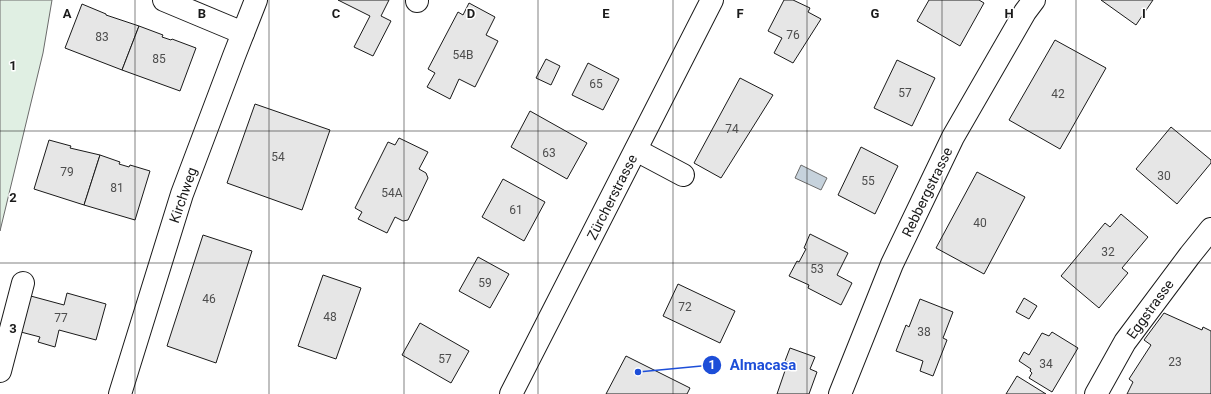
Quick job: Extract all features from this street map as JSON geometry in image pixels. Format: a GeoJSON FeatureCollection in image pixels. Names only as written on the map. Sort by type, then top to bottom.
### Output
{"type":"FeatureCollection","features":[{"type":"Feature","properties":{"kind":"street"},"geometry":{"type":"LineString","coordinates":[[164,0],[243,33]]}},
{"type":"Feature","properties":{"kind":"street","name":"Kirchweg"},"geometry":{"type":"LineString","coordinates":[[120,394],[182,194],[256,0]]}},
{"type":"Feature","properties":{"kind":"street","name":"Zürcherstrasse"},"geometry":{"type":"LineString","coordinates":[[511,394],[712,0]]}},
{"type":"Feature","properties":{"kind":"street","name":"Rebbergstrasse"},"geometry":{"type":"LineString","coordinates":[[840,394],[892,264],[953,136],[1025,12],[1034,0]]}},
{"type":"Feature","properties":{"kind":"street"},"geometry":{"type":"LineString","coordinates":[[636,150],[683,175]]}},
{"type":"Feature","properties":{"kind":"street","name":"Eggstrasse"},"geometry":{"type":"LineString","coordinates":[[1096,394],[1125,342],[1211,229]]}},
{"type":"Feature","properties":{"kind":"street"},"geometry":{"type":"LineString","coordinates":[[0,371],[24,283]]}},
{"type":"Feature","properties":{"kind":"green space"},"geometry":{"type":"Polygon","coordinates":[[[0,0],[52,0],[43,53],[0,231],[0,0]]]}},
{"type":"Feature","properties":{"kind":"shaded area"},"geometry":{"type":"Polygon","coordinates":[[[801,165],[827,178],[821,190],[795,178],[801,165]]]}},
{"type":"Feature","properties":{"kind":"building"},"geometry":{"type":"Polygon","coordinates":[[[338,0],[389,0],[381,16],[391,21],[373,56],[354,47],[370,16],[338,0]]]}},
{"type":"Feature","properties":{"kind":"building"},"geometry":{"type":"Polygon","coordinates":[[[784,0],[793,0],[810,8],[808,12],[821,19],[793,63],[774,53],[782,38],[768,31],[784,0]]]}},
{"type":"Feature","properties":{"kind":"building"},"geometry":{"type":"Polygon","coordinates":[[[929,0],[979,0],[984,3],[960,46],[917,21],[929,0]]]}},
{"type":"Feature","properties":{"kind":"building"},"geometry":{"type":"Polygon","coordinates":[[[1101,0],[1153,0],[1136,25],[1101,0]]]}},
{"type":"Feature","properties":{"kind":"building"},"geometry":{"type":"Polygon","coordinates":[[[469,3],[495,17],[486,35],[498,41],[475,87],[459,79],[450,99],[427,87],[435,73],[428,69],[458,12],[463,15],[469,3]]]}},
{"type":"Feature","properties":{"kind":"building"},"geometry":{"type":"Polygon","coordinates":[[[82,4],[106,15],[139,26],[122,70],[65,48],[82,4]]]}},
{"type":"Feature","properties":{"kind":"building"},"geometry":{"type":"Polygon","coordinates":[[[139,26],[163,35],[162,37],[196,48],[180,91],[122,70],[139,26]]]}},
{"type":"Feature","properties":{"kind":"building"},"geometry":{"type":"Polygon","coordinates":[[[1055,40],[1106,68],[1060,149],[1009,120],[1055,40]]]}},
{"type":"Feature","properties":{"kind":"building"},"geometry":{"type":"Polygon","coordinates":[[[546,59],[560,66],[551,85],[536,78],[546,59]]]}},
{"type":"Feature","properties":{"kind":"building"},"geometry":{"type":"Polygon","coordinates":[[[897,60],[935,78],[912,126],[874,108],[897,60]]]}},
{"type":"Feature","properties":{"kind":"building"},"geometry":{"type":"Polygon","coordinates":[[[588,63],[619,79],[603,110],[572,95],[588,63]]]}},
{"type":"Feature","properties":{"kind":"building"},"geometry":{"type":"Polygon","coordinates":[[[740,78],[773,95],[721,178],[694,163],[740,78]]]}},
{"type":"Feature","properties":{"kind":"building"},"geometry":{"type":"Polygon","coordinates":[[[255,104],[330,130],[302,210],[227,183],[255,104]]]}},
{"type":"Feature","properties":{"kind":"building"},"geometry":{"type":"Polygon","coordinates":[[[530,111],[587,143],[567,179],[511,147],[530,111]]]}},
{"type":"Feature","properties":{"kind":"building"},"geometry":{"type":"Polygon","coordinates":[[[1171,127],[1211,160],[1211,163],[1177,204],[1136,169],[1171,127]]]}},
{"type":"Feature","properties":{"kind":"building"},"geometry":{"type":"Polygon","coordinates":[[[399,138],[428,152],[419,169],[426,173],[428,178],[408,220],[403,221],[395,217],[387,233],[358,219],[362,212],[355,208],[388,142],[395,145],[399,138]]]}},
{"type":"Feature","properties":{"kind":"building"},"geometry":{"type":"Polygon","coordinates":[[[49,140],[71,146],[70,148],[100,155],[84,205],[34,189],[49,140]]]}},
{"type":"Feature","properties":{"kind":"building"},"geometry":{"type":"Polygon","coordinates":[[[861,147],[898,166],[875,214],[838,195],[861,147]]]}},
{"type":"Feature","properties":{"kind":"building"},"geometry":{"type":"Polygon","coordinates":[[[100,155],[120,162],[119,164],[129,167],[130,165],[150,171],[135,220],[84,205],[100,155]]]}},
{"type":"Feature","properties":{"kind":"building"},"geometry":{"type":"Polygon","coordinates":[[[977,172],[1025,197],[984,274],[936,248],[977,172]]]}},
{"type":"Feature","properties":{"kind":"building"},"geometry":{"type":"Polygon","coordinates":[[[503,179],[545,202],[524,241],[482,217],[503,179]]]}},
{"type":"Feature","properties":{"kind":"building"},"geometry":{"type":"Polygon","coordinates":[[[1121,214],[1148,237],[1122,268],[1128,273],[1099,308],[1061,276],[1105,223],[1110,227],[1121,214]]]}},
{"type":"Feature","properties":{"kind":"building"},"geometry":{"type":"Polygon","coordinates":[[[810,234],[848,253],[837,275],[852,283],[841,305],[808,288],[809,285],[789,276],[797,261],[799,262],[806,249],[804,248],[810,234]]]}},
{"type":"Feature","properties":{"kind":"building"},"geometry":{"type":"Polygon","coordinates":[[[203,235],[252,251],[216,363],[167,346],[203,235]]]}},
{"type":"Feature","properties":{"kind":"building"},"geometry":{"type":"Polygon","coordinates":[[[478,257],[509,274],[490,308],[459,291],[478,257]]]}},
{"type":"Feature","properties":{"kind":"building"},"geometry":{"type":"Polygon","coordinates":[[[323,275],[361,288],[336,359],[298,346],[323,275]]]}},
{"type":"Feature","properties":{"kind":"building"},"geometry":{"type":"Polygon","coordinates":[[[678,284],[735,311],[720,343],[663,316],[678,284]]]}},
{"type":"Feature","properties":{"kind":"building"},"geometry":{"type":"Polygon","coordinates":[[[67,293],[106,304],[96,340],[59,330],[55,347],[38,342],[40,337],[17,331],[27,295],[64,305],[67,293]]]}},
{"type":"Feature","properties":{"kind":"building"},"geometry":{"type":"Polygon","coordinates":[[[1024,298],[1037,306],[1029,319],[1016,312],[1024,298]]]}},
{"type":"Feature","properties":{"kind":"building"},"geometry":{"type":"Polygon","coordinates":[[[920,299],[953,312],[943,338],[947,340],[933,376],[920,371],[923,361],[896,351],[906,325],[909,327],[920,299]]]}},
{"type":"Feature","properties":{"kind":"building"},"geometry":{"type":"Polygon","coordinates":[[[1164,313],[1202,330],[1203,327],[1211,331],[1211,394],[1127,394],[1133,382],[1129,379],[1151,345],[1144,340],[1164,313]]]}},
{"type":"Feature","properties":{"kind":"building"},"geometry":{"type":"Polygon","coordinates":[[[420,323],[469,351],[451,383],[402,355],[420,323]]]}},
{"type":"Feature","properties":{"kind":"building"},"geometry":{"type":"Polygon","coordinates":[[[1052,332],[1078,348],[1052,392],[1029,378],[1032,373],[1030,371],[1031,369],[1019,361],[1024,352],[1029,355],[1042,333],[1049,336],[1052,332]]]}},
{"type":"Feature","properties":{"kind":"building"},"geometry":{"type":"Polygon","coordinates":[[[790,348],[815,357],[810,369],[817,372],[809,394],[777,394],[788,362],[785,361],[790,348]]]}},
{"type":"Feature","properties":{"kind":"building"},"geometry":{"type":"Polygon","coordinates":[[[626,356],[690,388],[687,394],[606,394],[626,356]]]}},
{"type":"Feature","properties":{"kind":"building"},"geometry":{"type":"Polygon","coordinates":[[[1017,376],[1046,394],[1006,394],[1017,376]]]}},
{"type":"Feature","properties":{"kind":"place","name":"Almacasa"},"geometry":{"type":"Point","coordinates":[638,372]}}]}
